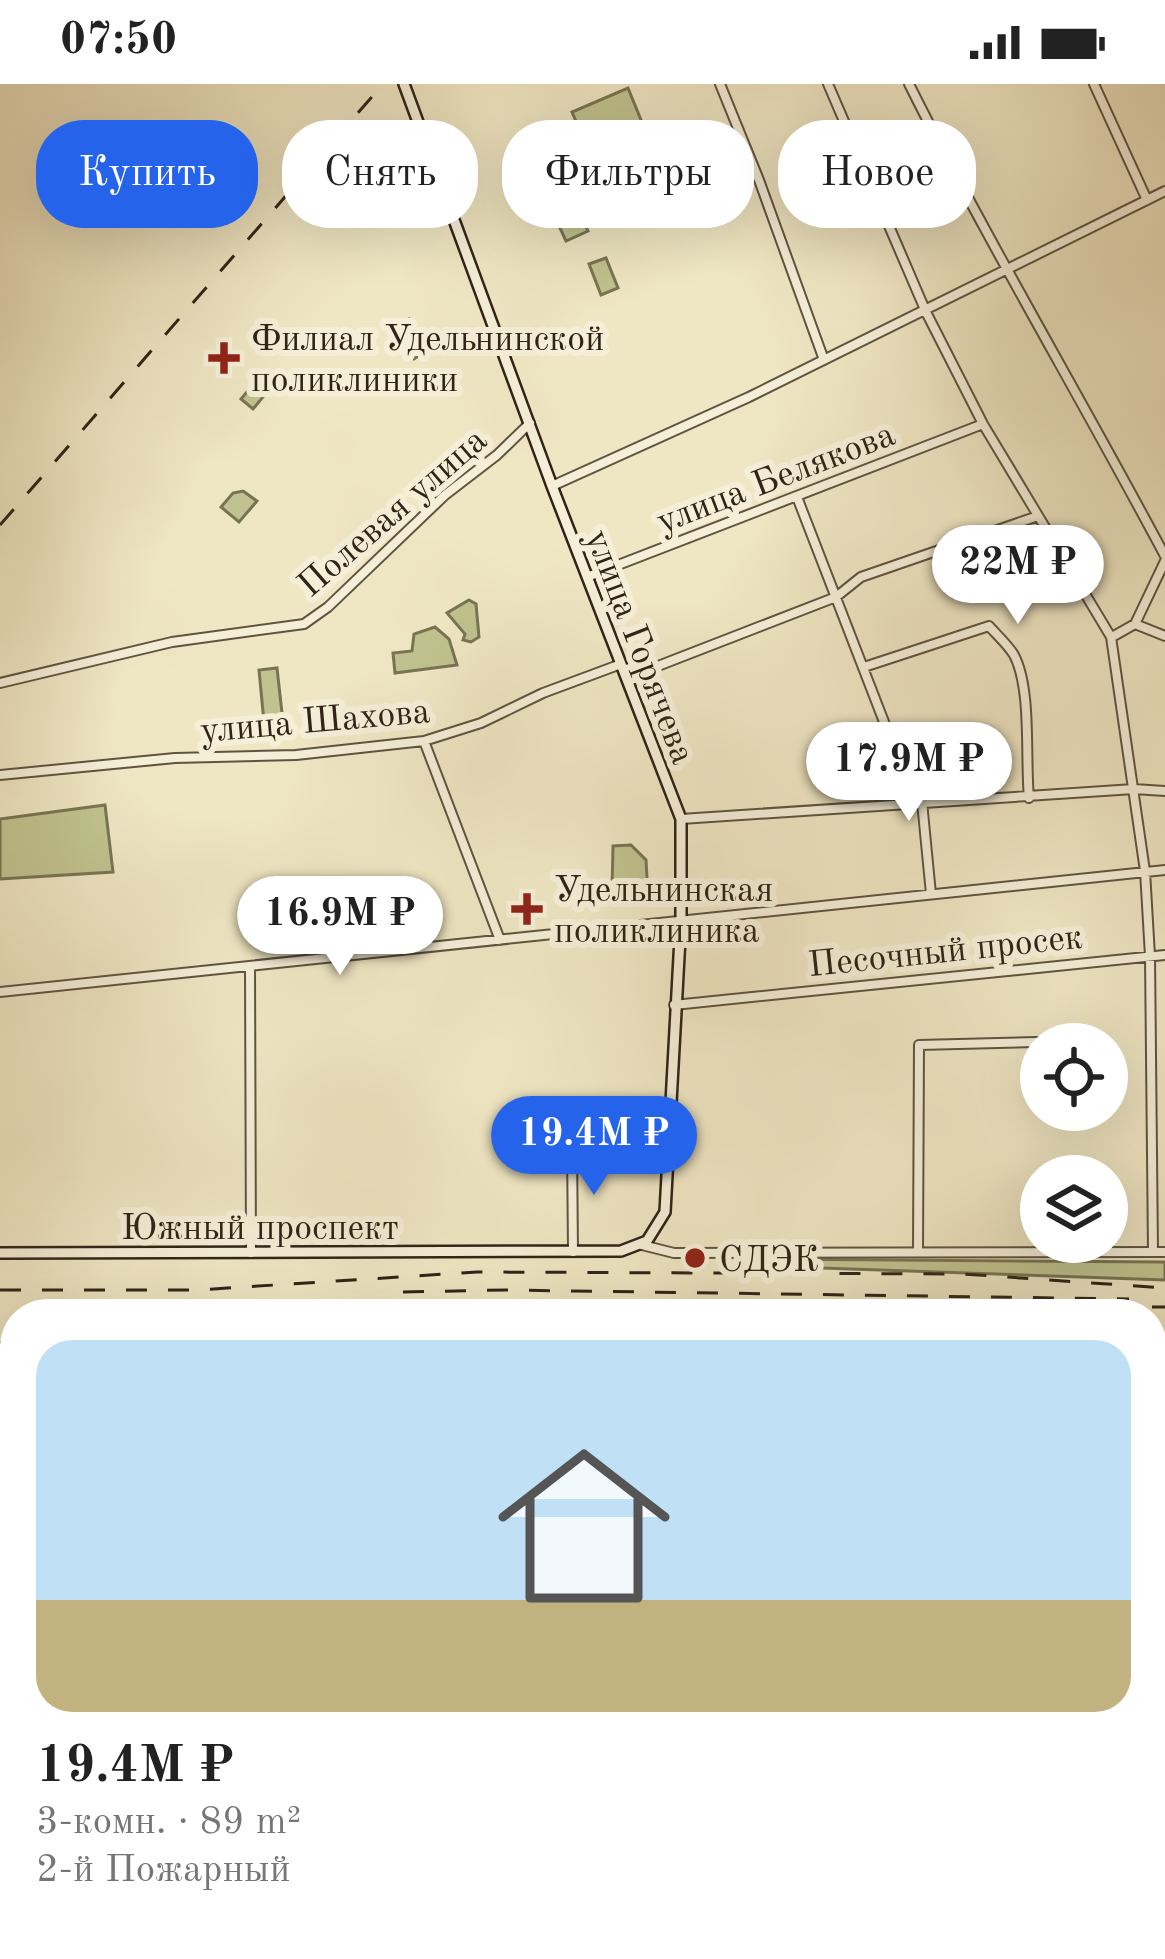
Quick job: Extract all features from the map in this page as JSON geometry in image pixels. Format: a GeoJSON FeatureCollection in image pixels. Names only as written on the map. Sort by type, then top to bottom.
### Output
{"type":"FeatureCollection","features":[{"type":"Feature","properties":{"kind":"main road","name":"улица Горячева"},"geometry":{"type":"LineString","coordinates":[[404,84],[681,819],[681,920],[667,1204],[658,1226],[642,1245]]}},
{"type":"Feature","properties":{"kind":"main road","name":"Южный проспект"},"geometry":{"type":"LineString","coordinates":[[0,1252],[573,1252],[622,1251],[642,1245]]}},
{"type":"Feature","properties":{"kind":"street"},"geometry":{"type":"LineString","coordinates":[[720,84],[824,360]]}},
{"type":"Feature","properties":{"kind":"street"},"geometry":{"type":"LineString","coordinates":[[828,84],[926,312],[983,424],[1112,637],[1145,871],[1153,1252]]}},
{"type":"Feature","properties":{"kind":"street"},"geometry":{"type":"LineString","coordinates":[[909,84],[1165,559],[1135,624],[1112,637]]}},
{"type":"Feature","properties":{"kind":"street"},"geometry":{"type":"LineString","coordinates":[[1094,84],[1147,200]]}},
{"type":"Feature","properties":{"kind":"street"},"geometry":{"type":"LineString","coordinates":[[552,486],[653,443],[926,312],[1006,267],[1165,191]]}},
{"type":"Feature","properties":{"kind":"street","name":"Полевая улица"},"geometry":{"type":"LineString","coordinates":[[0,683],[172,642],[304,624],[328,608],[425,512],[530,423]]}},
{"type":"Feature","properties":{"kind":"street","name":"улица Белякова"},"geometry":{"type":"LineString","coordinates":[[587,577],[983,424]]}},
{"type":"Feature","properties":{"kind":"street"},"geometry":{"type":"LineString","coordinates":[[797,497],[918,802],[931,894]]}},
{"type":"Feature","properties":{"kind":"street"},"geometry":{"type":"LineString","coordinates":[[627,678],[836,597],[861,577],[1038,516]]}},
{"type":"Feature","properties":{"kind":"street"},"geometry":{"type":"LineString","coordinates":[[1135,624],[1165,636]]}},
{"type":"Feature","properties":{"kind":"street"},"geometry":{"type":"LineString","coordinates":[[864,667],[989,626],[1015,657],[1030,736],[1025,760],[1029,798]]}},
{"type":"Feature","properties":{"kind":"street","name":"улица Шахова"},"geometry":{"type":"LineString","coordinates":[[0,775],[175,758],[296,755],[424,741],[481,723],[621,664]]}},
{"type":"Feature","properties":{"kind":"street"},"geometry":{"type":"LineString","coordinates":[[424,741],[500,940]]}},
{"type":"Feature","properties":{"kind":"street"},"geometry":{"type":"LineString","coordinates":[[681,819],[1134,789],[1165,791]]}},
{"type":"Feature","properties":{"kind":"street"},"geometry":{"type":"LineString","coordinates":[[0,992],[1165,869]]}},
{"type":"Feature","properties":{"kind":"street","name":"Песочный просек"},"geometry":{"type":"LineString","coordinates":[[674,1005],[1165,955]]}},
{"type":"Feature","properties":{"kind":"street"},"geometry":{"type":"LineString","coordinates":[[250,966],[250,1253]]}},
{"type":"Feature","properties":{"kind":"street"},"geometry":{"type":"LineString","coordinates":[[918,1251],[920,1045],[1020,1042]]}},
{"type":"Feature","properties":{"kind":"street"},"geometry":{"type":"LineString","coordinates":[[572,1145],[573,1252]]}},
{"type":"Feature","properties":{"kind":"street","name":"Южный проспект"},"geometry":{"type":"LineString","coordinates":[[642,1245],[674,1252],[1165,1252]]}},
{"type":"Feature","properties":{"kind":"green space"},"geometry":{"type":"Polygon","coordinates":[[[628,88],[641,120],[575,120],[572,112],[628,88]]]}},
{"type":"Feature","properties":{"kind":"green space"},"geometry":{"type":"Polygon","coordinates":[[[560,228],[587,228],[588,231],[566,241],[560,228]]]}},
{"type":"Feature","properties":{"kind":"green space"},"geometry":{"type":"Polygon","coordinates":[[[606,258],[618,288],[601,295],[589,264],[606,258]]]}},
{"type":"Feature","properties":{"kind":"green space"},"geometry":{"type":"Polygon","coordinates":[[[409,319],[430,348],[414,359],[393,330],[409,319]]]}},
{"type":"Feature","properties":{"kind":"green space"},"geometry":{"type":"Polygon","coordinates":[[[264,371],[276,381],[253,409],[241,399],[264,371]]]}},
{"type":"Feature","properties":{"kind":"green space"},"geometry":{"type":"Polygon","coordinates":[[[243,491],[257,501],[239,522],[221,507],[233,493],[243,491]]]}},
{"type":"Feature","properties":{"kind":"green space"},"geometry":{"type":"Polygon","coordinates":[[[469,600],[476,604],[479,637],[471,642],[463,640],[465,634],[447,613],[469,600]]]}},
{"type":"Feature","properties":{"kind":"green space"},"geometry":{"type":"Polygon","coordinates":[[[435,627],[449,639],[457,665],[395,673],[393,653],[412,651],[414,634],[435,627]]]}},
{"type":"Feature","properties":{"kind":"green space"},"geometry":{"type":"Polygon","coordinates":[[[277,668],[284,731],[265,733],[259,670],[277,668]]]}},
{"type":"Feature","properties":{"kind":"green space"},"geometry":{"type":"Polygon","coordinates":[[[105,805],[113,872],[0,879],[0,819],[105,805]]]}},
{"type":"Feature","properties":{"kind":"green space"},"geometry":{"type":"Polygon","coordinates":[[[631,845],[646,860],[648,896],[636,898],[612,890],[613,846],[631,845]]]}},
{"type":"Feature","properties":{"kind":"green space"},"geometry":{"type":"Polygon","coordinates":[[[765,1259],[1165,1262],[1165,1280],[765,1266],[765,1259]]]}},
{"type":"Feature","properties":{"kind":"railway"},"geometry":{"type":"LineString","coordinates":[[0,525],[383,84]]}},
{"type":"Feature","properties":{"kind":"railway"},"geometry":{"type":"LineString","coordinates":[[0,1290],[197,1290],[477,1272],[963,1274],[1165,1288]]}},
{"type":"Feature","properties":{"kind":"railway"},"geometry":{"type":"LineString","coordinates":[[403,1292],[1129,1299]]}},
{"type":"Feature","properties":{"kind":"place","name":"Филиал Удельнинской поликлиники"},"geometry":{"type":"Point","coordinates":[224,358]}},
{"type":"Feature","properties":{"kind":"place","name":"Удельнинская поликлиника"},"geometry":{"type":"Point","coordinates":[527,909]}},
{"type":"Feature","properties":{"kind":"place","name":"СДЭК"},"geometry":{"type":"Point","coordinates":[695,1258]}}]}
